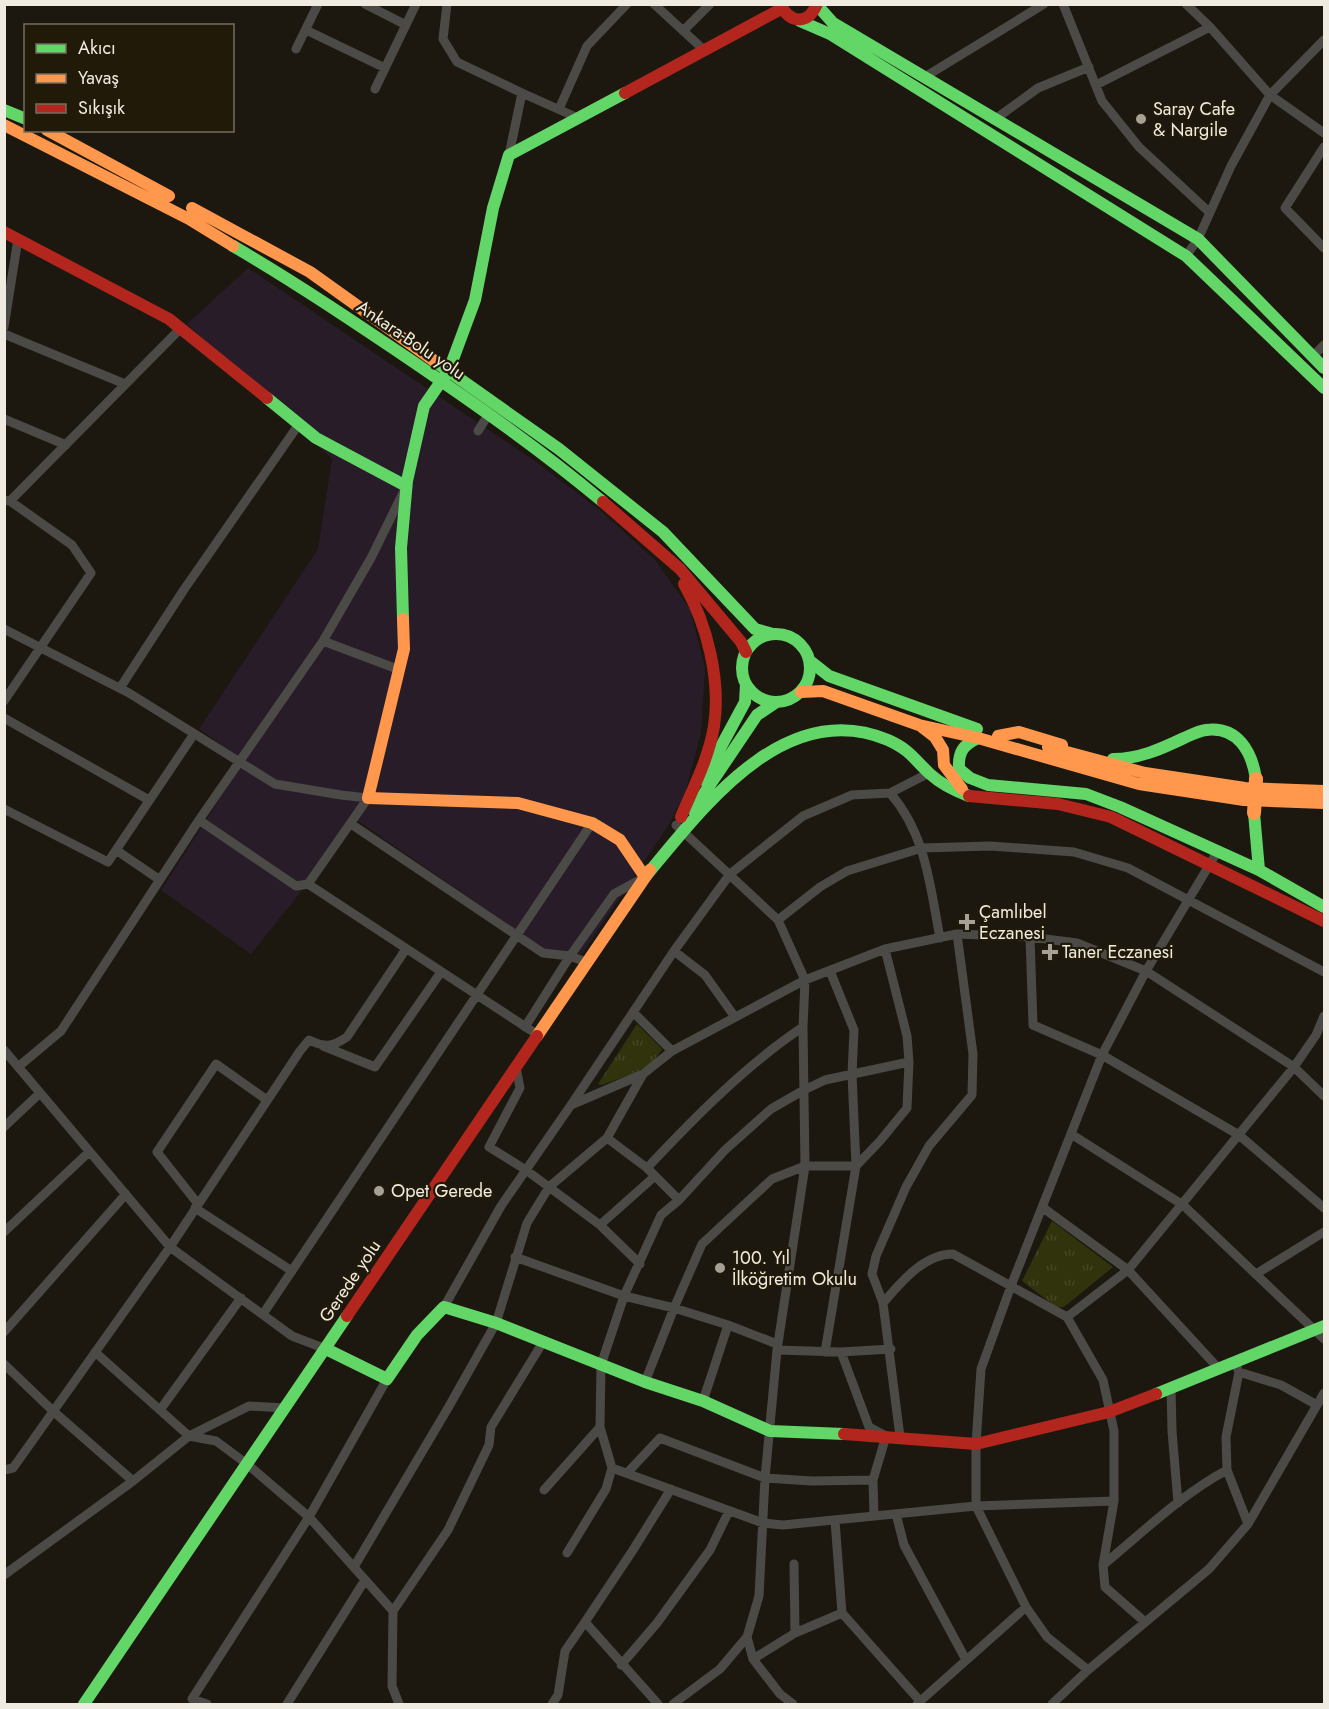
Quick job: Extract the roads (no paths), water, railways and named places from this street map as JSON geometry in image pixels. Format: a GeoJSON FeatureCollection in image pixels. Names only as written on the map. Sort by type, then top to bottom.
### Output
{"type":"FeatureCollection","features":[{"type":"Feature","properties":{"kind":"main road"},"geometry":{"type":"LineString","coordinates":[[800,21],[811,16],[817,5],[833,22],[923,78],[1198,240],[1324,368]]}},
{"type":"Feature","properties":{"kind":"main road"},"geometry":{"type":"LineString","coordinates":[[645,877],[620,840],[592,823],[518,803],[368,798],[404,649],[401,548],[406,486],[424,406],[445,376],[475,300],[493,208],[509,155],[781,7],[788,18],[830,34],[1186,256],[1324,388]]}},
{"type":"Feature","properties":{"kind":"main road"},"geometry":{"type":"LineString","coordinates":[[4,110],[24,118]]}},
{"type":"Feature","properties":{"kind":"main road","name":"Ankara-Bolu yolu"},"geometry":{"type":"LineString","coordinates":[[4,125],[189,219],[301,286],[559,449],[663,532],[755,629],[773,634]]}},
{"type":"Feature","properties":{"kind":"main road","name":"Ankara-Bolu yolu"},"geometry":{"type":"LineString","coordinates":[[51,132],[310,273],[445,376],[488,415],[554,461],[661,552],[680,569],[714,608],[741,642],[746,652]]}},
{"type":"Feature","properties":{"kind":"main road"},"geometry":{"type":"LineString","coordinates":[[4,232],[169,319],[316,438],[406,486]]}},
{"type":"Feature","properties":{"kind":"main road"},"geometry":{"type":"LineString","coordinates":[[661,552],[692,596],[705,634],[714,678],[714,725],[702,766],[680,825]]}},
{"type":"Feature","properties":{"kind":"main road"},"geometry":{"type":"LineString","coordinates":[[680,825],[757,715],[775,703],[794,698],[807,683],[811,672],[810,661],[801,644],[783,634],[762,637],[753,643],[742,663],[742,674],[746,684],[758,698],[775,703]]}},
{"type":"Feature","properties":{"kind":"main road"},"geometry":{"type":"LineString","coordinates":[[810,661],[829,676],[998,736],[1071,752],[1145,773],[1245,788],[1324,790]]}},
{"type":"Feature","properties":{"kind":"main road"},"geometry":{"type":"LineString","coordinates":[[680,825],[745,702],[746,684]]}},
{"type":"Feature","properties":{"kind":"main road"},"geometry":{"type":"LineString","coordinates":[[801,692],[823,692],[919,725],[978,738],[1139,784],[1244,800],[1324,803]]}},
{"type":"Feature","properties":{"kind":"main road"},"geometry":{"type":"LineString","coordinates":[[919,725],[935,737],[943,750],[944,765],[969,796]]}},
{"type":"Feature","properties":{"kind":"main road"},"geometry":{"type":"LineString","coordinates":[[680,825],[748,767],[771,752],[797,740],[834,730],[870,734],[905,749],[929,773],[954,790],[969,796],[1080,807],[1111,817],[1324,921]]}},
{"type":"Feature","properties":{"kind":"main road"},"geometry":{"type":"LineString","coordinates":[[998,736],[1019,732],[1111,759],[1126,760],[1157,751],[1204,730],[1221,730],[1233,734],[1243,741],[1254,762],[1256,779],[1254,813],[1259,870]]}},
{"type":"Feature","properties":{"kind":"main road"},"geometry":{"type":"LineString","coordinates":[[978,738],[963,746],[958,756],[959,769],[970,778],[988,785],[1086,794],[1259,870],[1324,907]]}},
{"type":"Feature","properties":{"kind":"main road","name":"Gerede yolu"},"geometry":{"type":"LineString","coordinates":[[84,1704],[680,825]]}},
{"type":"Feature","properties":{"kind":"main road"},"geometry":{"type":"LineString","coordinates":[[326,1349],[387,1379],[417,1335],[444,1307],[496,1323],[645,1382],[703,1401],[770,1431],[893,1436],[976,1444],[1109,1412],[1219,1369],[1237,1368],[1321,1332]]}},
{"type":"Feature","properties":{"kind":"street"},"geometry":{"type":"LineString","coordinates":[[296,49],[318,4]]}},
{"type":"Feature","properties":{"kind":"street"},"geometry":{"type":"LineString","coordinates":[[364,4],[406,25]]}},
{"type":"Feature","properties":{"kind":"street"},"geometry":{"type":"LineString","coordinates":[[375,89],[416,4]]}},
{"type":"Feature","properties":{"kind":"street"},"geometry":{"type":"LineString","coordinates":[[447,4],[443,39],[457,62],[578,118]]}},
{"type":"Feature","properties":{"kind":"street"},"geometry":{"type":"LineString","coordinates":[[559,109],[586,46],[627,4]]}},
{"type":"Feature","properties":{"kind":"street"},"geometry":{"type":"LineString","coordinates":[[654,4],[704,50]]}},
{"type":"Feature","properties":{"kind":"street"},"geometry":{"type":"LineString","coordinates":[[683,32],[710,4]]}},
{"type":"Feature","properties":{"kind":"street"},"geometry":{"type":"LineString","coordinates":[[923,78],[1044,4]]}},
{"type":"Feature","properties":{"kind":"street"},"geometry":{"type":"LineString","coordinates":[[1063,4],[1102,100],[1139,147],[1209,212]]}},
{"type":"Feature","properties":{"kind":"street"},"geometry":{"type":"LineString","coordinates":[[1186,4],[1210,27],[1270,95],[1324,133]]}},
{"type":"Feature","properties":{"kind":"street"},"geometry":{"type":"LineString","coordinates":[[1096,84],[1210,27]]}},
{"type":"Feature","properties":{"kind":"street"},"geometry":{"type":"LineString","coordinates":[[306,30],[385,68]]}},
{"type":"Feature","properties":{"kind":"street"},"geometry":{"type":"LineString","coordinates":[[1186,256],[1198,240],[1231,166],[1270,95],[1324,40]]}},
{"type":"Feature","properties":{"kind":"street"},"geometry":{"type":"LineString","coordinates":[[994,120],[1038,88],[1089,67]]}},
{"type":"Feature","properties":{"kind":"street"},"geometry":{"type":"LineString","coordinates":[[509,155],[522,93]]}},
{"type":"Feature","properties":{"kind":"street"},"geometry":{"type":"LineString","coordinates":[[1324,147],[1286,208],[1324,245]]}},
{"type":"Feature","properties":{"kind":"street"},"geometry":{"type":"LineString","coordinates":[[4,327],[18,239]]}},
{"type":"Feature","properties":{"kind":"street"},"geometry":{"type":"LineString","coordinates":[[4,701],[92,573],[72,545],[7,500],[66,444],[180,328]]}},
{"type":"Feature","properties":{"kind":"street"},"geometry":{"type":"LineString","coordinates":[[4,334],[125,384]]}},
{"type":"Feature","properties":{"kind":"street"},"geometry":{"type":"LineString","coordinates":[[1313,356],[1324,345]]}},
{"type":"Feature","properties":{"kind":"street"},"geometry":{"type":"LineString","coordinates":[[478,431],[488,415]]}},
{"type":"Feature","properties":{"kind":"street"},"geometry":{"type":"LineString","coordinates":[[4,419],[66,444]]}},
{"type":"Feature","properties":{"kind":"street"},"geometry":{"type":"LineString","coordinates":[[120,688],[190,581],[299,424]]}},
{"type":"Feature","properties":{"kind":"street"},"geometry":{"type":"LineString","coordinates":[[18,1067],[61,1031],[198,820],[323,641],[371,558],[406,486]]}},
{"type":"Feature","properties":{"kind":"street"},"geometry":{"type":"LineString","coordinates":[[4,629],[120,688],[275,784],[368,798],[308,884]]}},
{"type":"Feature","properties":{"kind":"street"},"geometry":{"type":"LineString","coordinates":[[323,641],[400,670]]}},
{"type":"Feature","properties":{"kind":"street"},"geometry":{"type":"LineString","coordinates":[[4,718],[149,800]]}},
{"type":"Feature","properties":{"kind":"street"},"geometry":{"type":"LineString","coordinates":[[4,809],[108,862],[194,734]]}},
{"type":"Feature","properties":{"kind":"street"},"geometry":{"type":"LineString","coordinates":[[444,1307],[501,1206],[571,1105],[607,1048],[730,873],[803,816],[852,795],[890,793],[929,773]]}},
{"type":"Feature","properties":{"kind":"street"},"geometry":{"type":"LineString","coordinates":[[890,793],[905,809],[922,848],[940,938]]}},
{"type":"Feature","properties":{"kind":"street"},"geometry":{"type":"LineString","coordinates":[[198,820],[296,886],[308,884],[538,1035]]}},
{"type":"Feature","properties":{"kind":"street"},"geometry":{"type":"LineString","coordinates":[[262,1314],[592,823]]}},
{"type":"Feature","properties":{"kind":"street"},"geometry":{"type":"LineString","coordinates":[[351,824],[543,953],[570,956],[586,962]]}},
{"type":"Feature","properties":{"kind":"street"},"geometry":{"type":"LineString","coordinates":[[673,1704],[720,1669],[747,1637],[759,1596],[765,1478],[777,1347],[805,1166],[803,1027],[805,980],[778,920],[680,825]]}},
{"type":"Feature","properties":{"kind":"street"},"geometry":{"type":"LineString","coordinates":[[778,920],[820,887],[847,871],[922,848],[990,846],[1074,852],[1128,868],[1324,972]]}},
{"type":"Feature","properties":{"kind":"street"},"geometry":{"type":"LineString","coordinates":[[116,850],[160,880]]}},
{"type":"Feature","properties":{"kind":"street"},"geometry":{"type":"LineString","coordinates":[[1088,1670],[1047,1637],[1026,1607],[976,1506],[976,1444],[981,1369],[1011,1286],[1102,1055],[1146,971],[1217,852]]}},
{"type":"Feature","properties":{"kind":"street"},"geometry":{"type":"LineString","coordinates":[[525,1027],[570,956],[614,894],[645,877]]}},
{"type":"Feature","properties":{"kind":"street"},"geometry":{"type":"LineString","coordinates":[[874,1516],[873,1480],[893,1436],[891,1349],[884,1303],[872,1274],[876,1256],[906,1187],[929,1146],[972,1095],[973,1054],[957,934]]}},
{"type":"Feature","properties":{"kind":"street"},"geometry":{"type":"LineString","coordinates":[[571,1105],[643,1074],[672,1051],[805,980],[885,949],[957,934],[1030,937],[1077,943],[1146,971],[1294,1067],[1324,1096]]}},
{"type":"Feature","properties":{"kind":"street"},"geometry":{"type":"LineString","coordinates":[[1030,937],[1033,1025],[1102,1055],[1239,1135],[1324,1208]]}},
{"type":"Feature","properties":{"kind":"street"},"geometry":{"type":"LineString","coordinates":[[323,1046],[334,1044],[347,1037],[406,949]]}},
{"type":"Feature","properties":{"kind":"street"},"geometry":{"type":"LineString","coordinates":[[645,1382],[702,1244],[772,1179],[805,1166],[856,1166],[907,1108],[909,1062],[907,1036],[885,949]]}},
{"type":"Feature","properties":{"kind":"street"},"geometry":{"type":"LineString","coordinates":[[674,951],[705,975],[735,1017]]}},
{"type":"Feature","properties":{"kind":"street"},"geometry":{"type":"LineString","coordinates":[[825,1352],[856,1166],[852,1074],[854,1030],[830,971]]}},
{"type":"Feature","properties":{"kind":"street"},"geometry":{"type":"LineString","coordinates":[[4,1470],[13,1468],[170,1247],[309,1040],[375,1067],[441,972]]}},
{"type":"Feature","properties":{"kind":"street"},"geometry":{"type":"LineString","coordinates":[[633,1012],[672,1051]]}},
{"type":"Feature","properties":{"kind":"street"},"geometry":{"type":"LineString","coordinates":[[1067,1317],[1128,1270],[1294,1067],[1316,1035],[1324,1016]]}},
{"type":"Feature","properties":{"kind":"street"},"geometry":{"type":"LineString","coordinates":[[647,1168],[700,1112],[785,1039],[803,1027]]}},
{"type":"Feature","properties":{"kind":"street"},"geometry":{"type":"LineString","coordinates":[[4,1050],[170,1247],[292,1336],[326,1349]]}},
{"type":"Feature","properties":{"kind":"street"},"geometry":{"type":"LineString","coordinates":[[567,1553],[606,1489],[612,1468],[600,1427],[601,1365],[624,1296],[661,1215],[679,1200],[725,1150],[771,1109],[825,1080],[909,1062]]}},
{"type":"Feature","properties":{"kind":"street"},"geometry":{"type":"LineString","coordinates":[[267,1100],[216,1064],[157,1152],[197,1206],[292,1271]]}},
{"type":"Feature","properties":{"kind":"street"},"geometry":{"type":"LineString","coordinates":[[516,1067],[520,1088],[489,1147],[526,1170],[600,1225],[640,1264]]}},
{"type":"Feature","properties":{"kind":"street"},"geometry":{"type":"LineString","coordinates":[[354,1567],[496,1323],[527,1223],[549,1187],[607,1138],[643,1074]]}},
{"type":"Feature","properties":{"kind":"street"},"geometry":{"type":"LineString","coordinates":[[4,1127],[40,1093]]}},
{"type":"Feature","properties":{"kind":"street"},"geometry":{"type":"LineString","coordinates":[[1071,1134],[1183,1205],[1321,1332]]}},
{"type":"Feature","properties":{"kind":"street"},"geometry":{"type":"LineString","coordinates":[[607,1138],[647,1168],[679,1200]]}},
{"type":"Feature","properties":{"kind":"street"},"geometry":{"type":"LineString","coordinates":[[4,1232],[89,1152]]}},
{"type":"Feature","properties":{"kind":"street"},"geometry":{"type":"LineString","coordinates":[[600,1225],[654,1176]]}},
{"type":"Feature","properties":{"kind":"street"},"geometry":{"type":"LineString","coordinates":[[4,1332],[126,1194]]}},
{"type":"Feature","properties":{"kind":"street"},"geometry":{"type":"LineString","coordinates":[[1042,1206],[1128,1270],[1219,1369]]}},
{"type":"Feature","properties":{"kind":"street"},"geometry":{"type":"LineString","coordinates":[[1257,1274],[1324,1232]]}},
{"type":"Feature","properties":{"kind":"street"},"geometry":{"type":"LineString","coordinates":[[884,1303],[904,1279],[942,1254],[953,1254],[1067,1317],[1103,1380],[1114,1431],[1114,1501],[1103,1564],[1105,1587],[1145,1622]]}},
{"type":"Feature","properties":{"kind":"street"},"geometry":{"type":"LineString","coordinates":[[515,1257],[624,1296],[728,1324],[777,1347],[825,1352],[891,1349]]}},
{"type":"Feature","properties":{"kind":"street"},"geometry":{"type":"LineString","coordinates":[[160,1410],[241,1298]]}},
{"type":"Feature","properties":{"kind":"street"},"geometry":{"type":"LineString","coordinates":[[703,1401],[728,1324]]}},
{"type":"Feature","properties":{"kind":"street"},"geometry":{"type":"LineString","coordinates":[[399,1704],[392,1686],[393,1611],[448,1530],[489,1445],[491,1427],[543,1342]]}},
{"type":"Feature","properties":{"kind":"street"},"geometry":{"type":"LineString","coordinates":[[95,1352],[189,1436],[216,1441],[247,1464],[309,1517],[393,1611]]}},
{"type":"Feature","properties":{"kind":"street"},"geometry":{"type":"LineString","coordinates":[[841,1352],[869,1427],[893,1436]]}},
{"type":"Feature","properties":{"kind":"street"},"geometry":{"type":"LineString","coordinates":[[4,1364],[53,1411],[133,1481]]}},
{"type":"Feature","properties":{"kind":"street"},"geometry":{"type":"LineString","coordinates":[[1248,1524],[1227,1470],[1226,1437],[1237,1368],[1281,1385],[1317,1405]]}},
{"type":"Feature","properties":{"kind":"street"},"geometry":{"type":"LineString","coordinates":[[207,1704],[192,1699],[309,1517],[387,1379]]}},
{"type":"Feature","properties":{"kind":"street"},"geometry":{"type":"LineString","coordinates":[[1171,1387],[1178,1503]]}},
{"type":"Feature","properties":{"kind":"street"},"geometry":{"type":"LineString","coordinates":[[1052,1704],[1088,1670],[1209,1569],[1248,1524],[1324,1392]]}},
{"type":"Feature","properties":{"kind":"street"},"geometry":{"type":"LineString","coordinates":[[4,1575],[133,1481],[189,1436],[249,1406],[285,1408]]}},
{"type":"Feature","properties":{"kind":"street"},"geometry":{"type":"LineString","coordinates":[[544,1490],[600,1427]]}},
{"type":"Feature","properties":{"kind":"street"},"geometry":{"type":"LineString","coordinates":[[627,1473],[660,1438],[765,1478],[812,1481],[873,1480]]}},
{"type":"Feature","properties":{"kind":"street"},"geometry":{"type":"LineString","coordinates":[[612,1468],[763,1523],[783,1525],[976,1506],[1114,1501]]}},
{"type":"Feature","properties":{"kind":"street"},"geometry":{"type":"LineString","coordinates":[[1103,1564],[1178,1503],[1211,1478],[1227,1470]]}},
{"type":"Feature","properties":{"kind":"street"},"geometry":{"type":"LineString","coordinates":[[552,1704],[558,1695],[565,1651],[671,1489]]}},
{"type":"Feature","properties":{"kind":"street"},"geometry":{"type":"LineString","coordinates":[[621,1665],[657,1623],[710,1550],[729,1510]]}},
{"type":"Feature","properties":{"kind":"street"},"geometry":{"type":"LineString","coordinates":[[896,1514],[904,1545],[966,1660]]}},
{"type":"Feature","properties":{"kind":"street"},"geometry":{"type":"LineString","coordinates":[[835,1521],[842,1613],[918,1703],[1026,1607]]}},
{"type":"Feature","properties":{"kind":"street"},"geometry":{"type":"LineString","coordinates":[[794,1564],[795,1634]]}},
{"type":"Feature","properties":{"kind":"street"},"geometry":{"type":"LineString","coordinates":[[287,1704],[365,1580]]}},
{"type":"Feature","properties":{"kind":"street"},"geometry":{"type":"LineString","coordinates":[[753,1659],[795,1634],[842,1613]]}},
{"type":"Feature","properties":{"kind":"street"},"geometry":{"type":"LineString","coordinates":[[585,1622],[658,1704]]}},
{"type":"Feature","properties":{"kind":"street"},"geometry":{"type":"LineString","coordinates":[[747,1637],[753,1659],[780,1694],[793,1704]]}},
{"type":"Feature","properties":{"kind":"place","name":"Saray Cafe & Nargile"},"geometry":{"type":"Point","coordinates":[1141,119]}},
{"type":"Feature","properties":{"kind":"place","name":"Çamlıbel Eczanesi"},"geometry":{"type":"Point","coordinates":[967,922]}},
{"type":"Feature","properties":{"kind":"place","name":"Taner Eczanesi"},"geometry":{"type":"Point","coordinates":[1050,952]}},
{"type":"Feature","properties":{"kind":"place","name":"Opet Gerede"},"geometry":{"type":"Point","coordinates":[379,1191]}},
{"type":"Feature","properties":{"kind":"place","name":"100. Yıl İlköğretim Okulu"},"geometry":{"type":"Point","coordinates":[720,1268]}}]}
